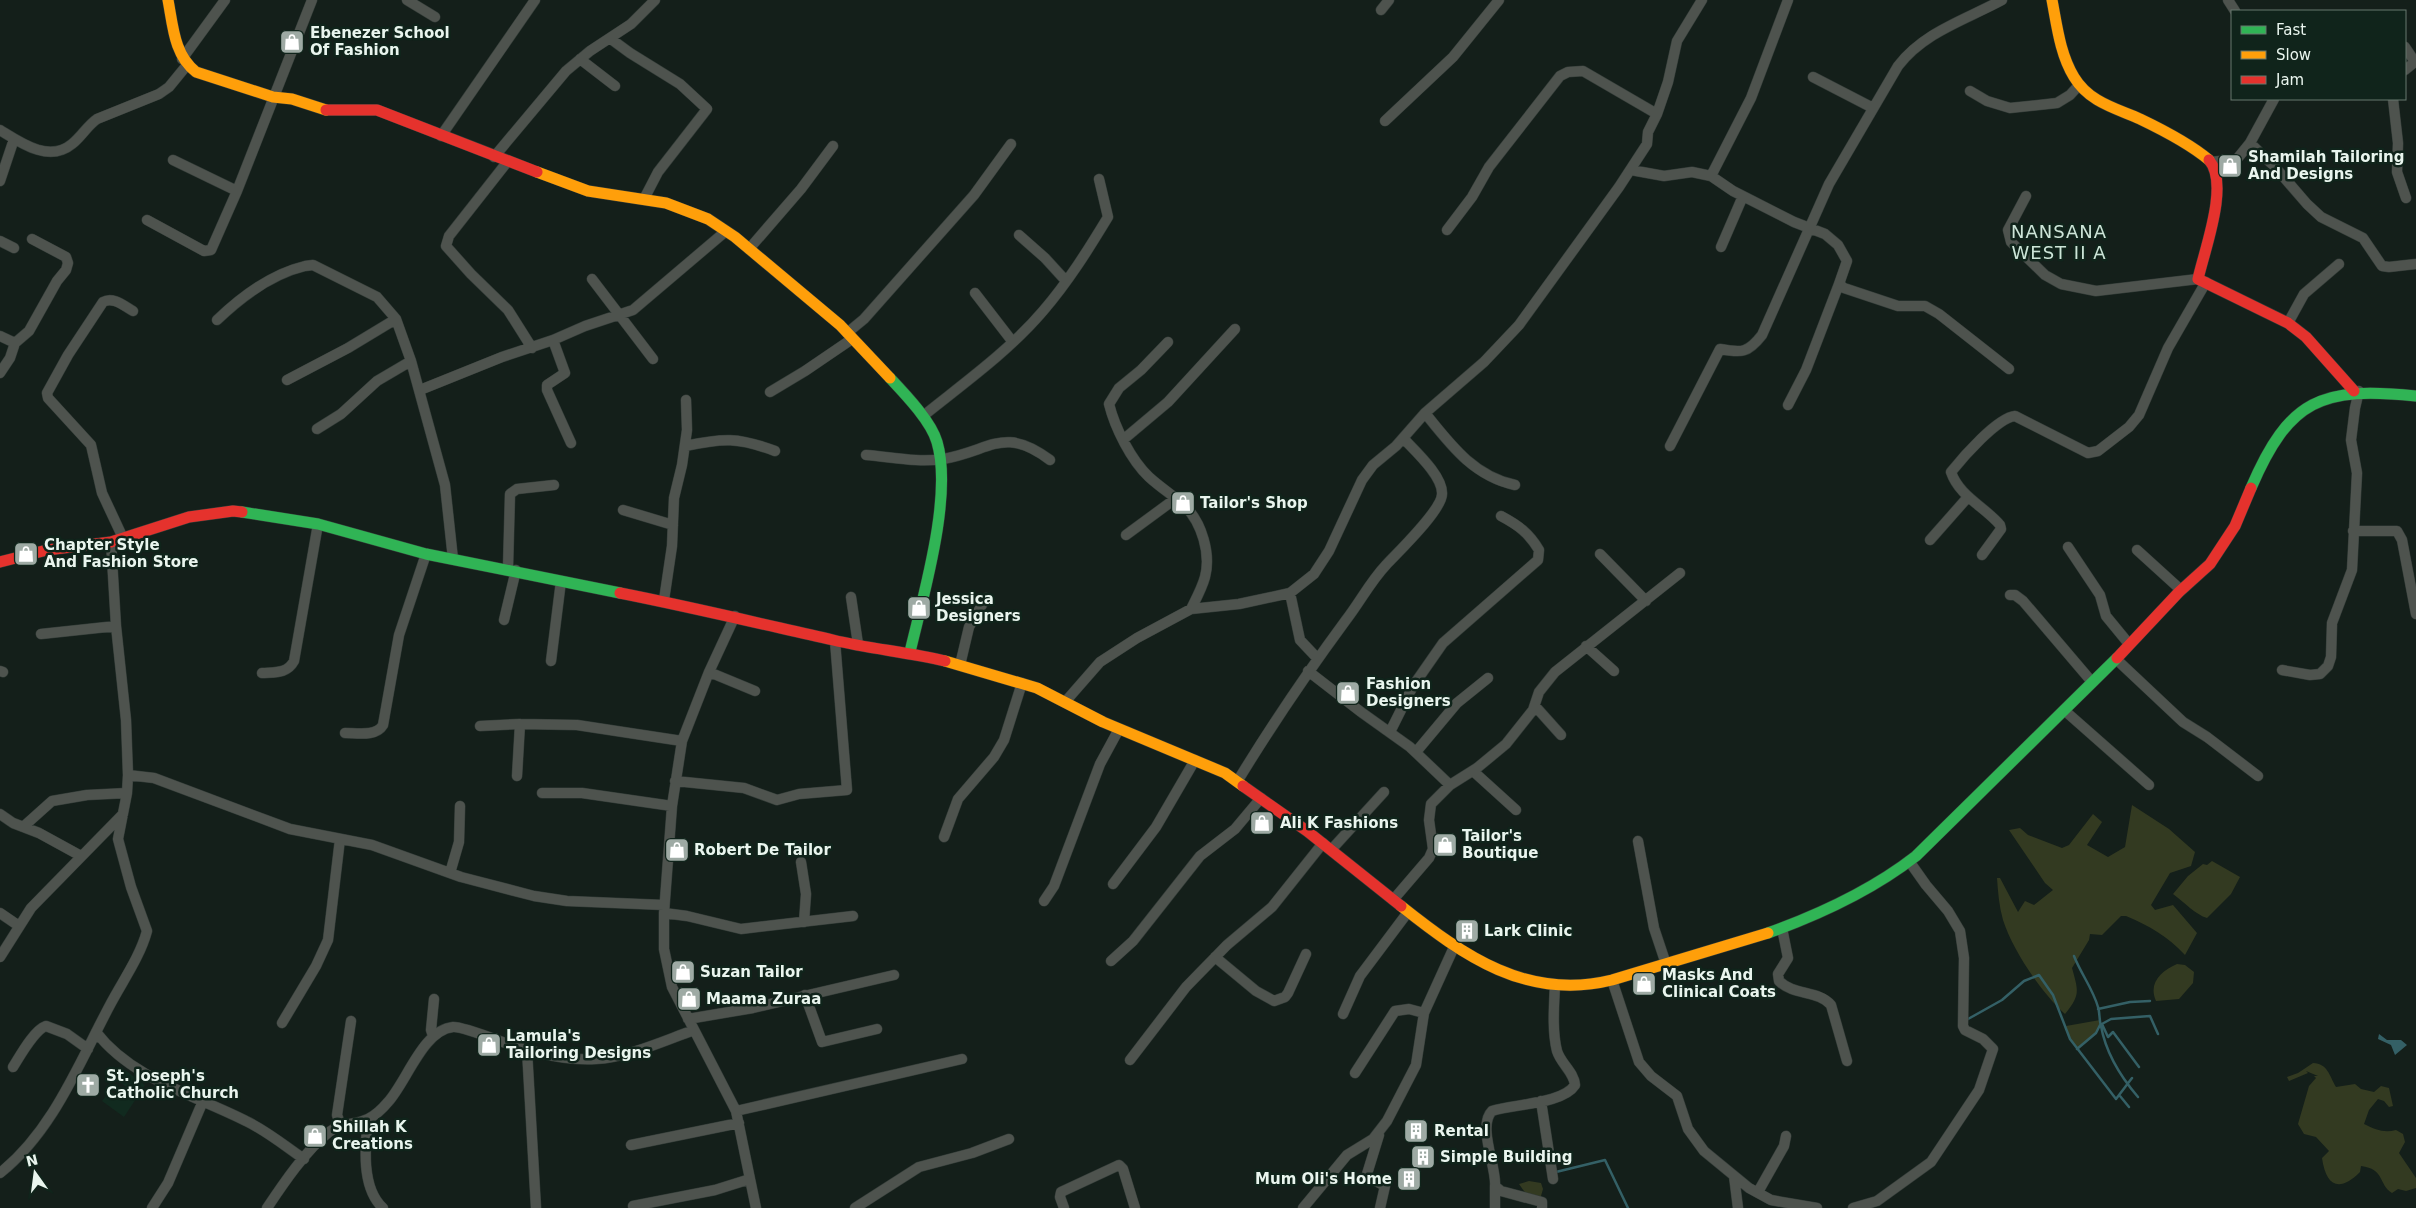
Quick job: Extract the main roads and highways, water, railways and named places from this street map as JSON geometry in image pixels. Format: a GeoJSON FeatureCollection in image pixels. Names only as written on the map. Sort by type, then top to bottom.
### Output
{"type":"FeatureCollection","features":[{"type":"Feature","properties":{"kind":"water"},"geometry":{"type":"Polygon","coordinates":[[[2379,1034],[2387,1040],[2401,1040],[2407,1045],[2395,1055],[2391,1045],[2378,1039],[2379,1034]]]}},
{"type":"Feature","properties":{"kind":"waterway"},"geometry":{"type":"LineString","coordinates":[[2074,956],[2096,1000],[2103,1036],[2110,1055],[2125,1081],[2138,1097]]}},
{"type":"Feature","properties":{"kind":"waterway"},"geometry":{"type":"LineString","coordinates":[[1968,1019],[2002,1000],[2024,981],[2039,975],[2053,995],[2070,1039],[2116,1099],[2132,1078]]}},
{"type":"Feature","properties":{"kind":"waterway"},"geometry":{"type":"LineString","coordinates":[[2098,1009],[2130,1002],[2150,1001]]}},
{"type":"Feature","properties":{"kind":"waterway"},"geometry":{"type":"LineString","coordinates":[[2077,1049],[2096,1033],[2100,1025],[2111,1019],[2150,1016],[2158,1034]]}},
{"type":"Feature","properties":{"kind":"waterway"},"geometry":{"type":"LineString","coordinates":[[2102,1024],[2108,1037],[2113,1032],[2139,1067]]}},
{"type":"Feature","properties":{"kind":"waterway"},"geometry":{"type":"LineString","coordinates":[[2120,1096],[2129,1107]]}},
{"type":"Feature","properties":{"kind":"waterway"},"geometry":{"type":"LineString","coordinates":[[1555,1170],[1556,1172],[1605,1160],[1628,1208]]}},
{"type":"Feature","properties":{"kind":"place","name":"Ebenezer School Of Fashion"},"geometry":{"type":"Point","coordinates":[292,42]}},
{"type":"Feature","properties":{"kind":"place","name":"Shamilah Tailoring And Designs"},"geometry":{"type":"Point","coordinates":[2230,166]}},
{"type":"Feature","properties":{"kind":"place","name":"Tailor's Shop"},"geometry":{"type":"Point","coordinates":[1183,503]}},
{"type":"Feature","properties":{"kind":"place","name":"Chapter Style And Fashion Store"},"geometry":{"type":"Point","coordinates":[26,554]}},
{"type":"Feature","properties":{"kind":"place","name":"Jessica Designers"},"geometry":{"type":"Point","coordinates":[919,608]}},
{"type":"Feature","properties":{"kind":"place","name":"Fashion Designers"},"geometry":{"type":"Point","coordinates":[1348,693]}},
{"type":"Feature","properties":{"kind":"place","name":"Ali K Fashions"},"geometry":{"type":"Point","coordinates":[1262,823]}},
{"type":"Feature","properties":{"kind":"place","name":"Tailor's Boutique"},"geometry":{"type":"Point","coordinates":[1445,845]}},
{"type":"Feature","properties":{"kind":"place","name":"Robert De Tailor"},"geometry":{"type":"Point","coordinates":[677,850]}},
{"type":"Feature","properties":{"kind":"place","name":"Lark Clinic"},"geometry":{"type":"Point","coordinates":[1467,931]}},
{"type":"Feature","properties":{"kind":"place","name":"Suzan Tailor"},"geometry":{"type":"Point","coordinates":[683,972]}},
{"type":"Feature","properties":{"kind":"place","name":"Masks And Clinical Coats"},"geometry":{"type":"Point","coordinates":[1644,984]}},
{"type":"Feature","properties":{"kind":"place","name":"Maama Zuraa"},"geometry":{"type":"Point","coordinates":[689,999]}},
{"type":"Feature","properties":{"kind":"place","name":"Lamula's Tailoring Designs"},"geometry":{"type":"Point","coordinates":[489,1045]}},
{"type":"Feature","properties":{"kind":"place","name":"St. Joseph's Catholic Church"},"geometry":{"type":"Point","coordinates":[88,1085]}},
{"type":"Feature","properties":{"kind":"place","name":"Rental"},"geometry":{"type":"Point","coordinates":[1416,1131]}},
{"type":"Feature","properties":{"kind":"place","name":"Shillah K Creations"},"geometry":{"type":"Point","coordinates":[315,1136]}},
{"type":"Feature","properties":{"kind":"place","name":"Simple Building"},"geometry":{"type":"Point","coordinates":[1423,1157]}},
{"type":"Feature","properties":{"kind":"place","name":"Mum Oli's Home"},"geometry":{"type":"Point","coordinates":[1409,1179]}},
{"type":"Feature","properties":{"kind":"district","name":"NANSANA WEST II A"},"geometry":{"type":"Point","coordinates":[2059,241]}}]}
